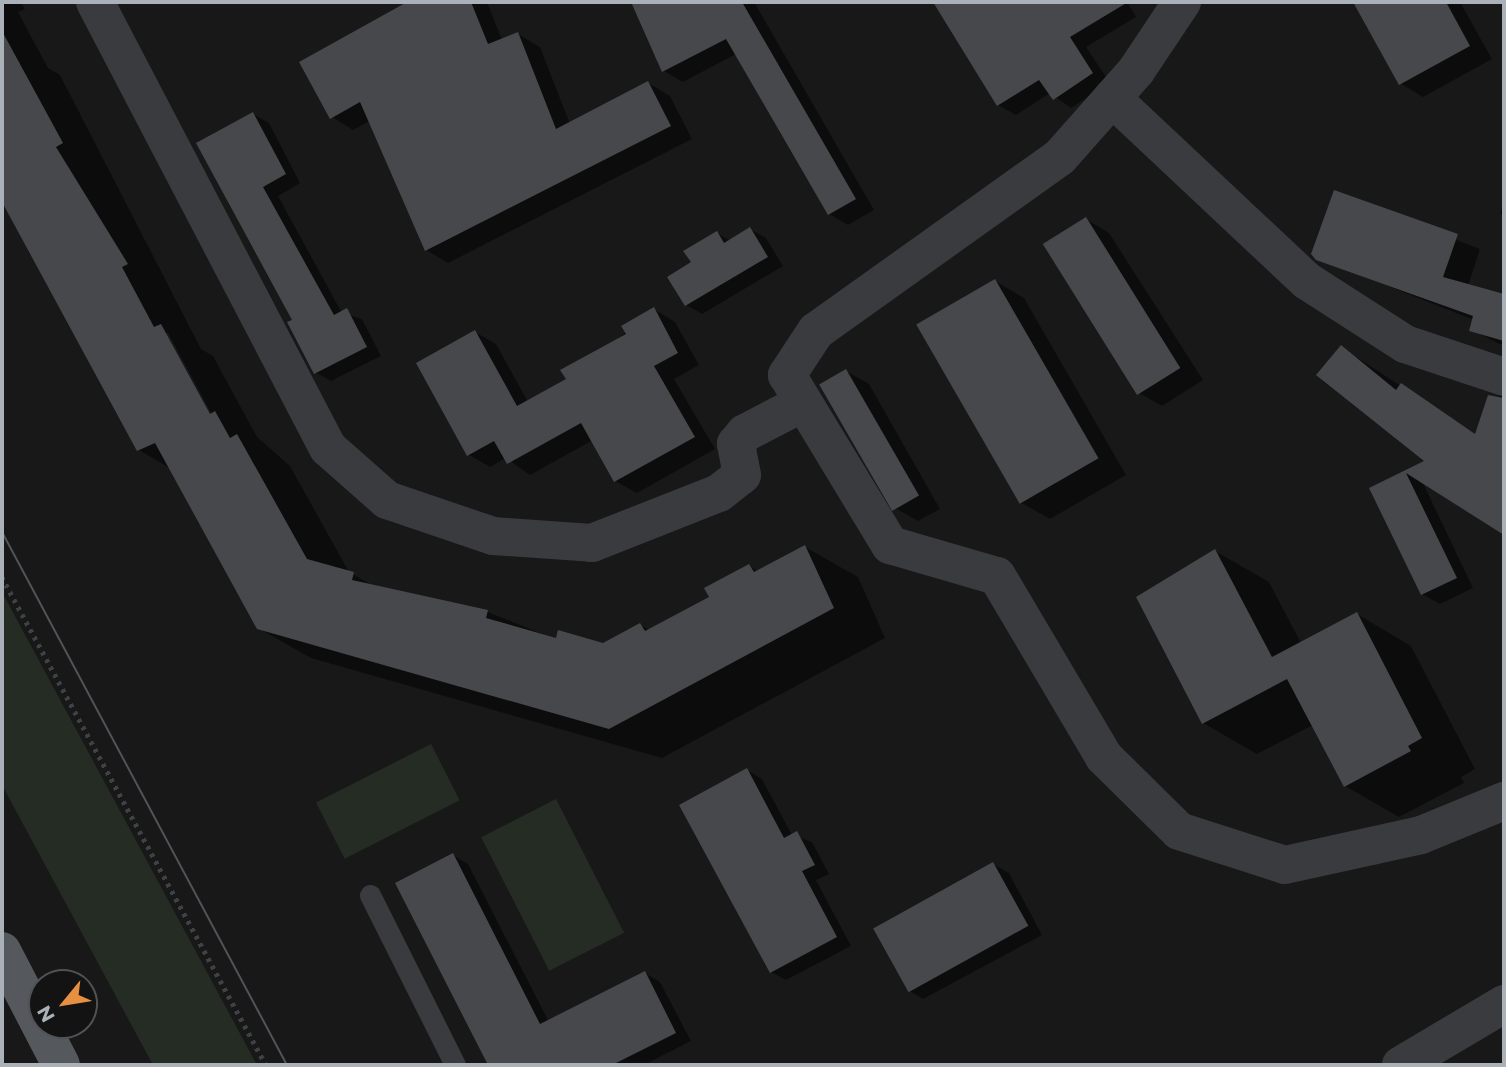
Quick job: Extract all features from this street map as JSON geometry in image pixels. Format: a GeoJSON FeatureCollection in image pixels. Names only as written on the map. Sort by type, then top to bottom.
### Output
{"type":"FeatureCollection","features":[{"type":"Feature","properties":{"kind":"main road"},"geometry":{"type":"LineString","coordinates":[[2,951],[61,1065]]}},
{"type":"Feature","properties":{"kind":"street"},"geometry":{"type":"LineString","coordinates":[[95,2],[328,448],[387,500],[493,536],[592,543],[719,493],[742,475],[737,444],[745,433],[799,405]]}},
{"type":"Feature","properties":{"kind":"street"},"geometry":{"type":"LineString","coordinates":[[1182,2],[1112,98],[1060,157],[816,331],[787,375],[799,405],[890,545],[997,576],[1104,757],[1179,831],[1284,864],[1421,835],[1504,801]]}},
{"type":"Feature","properties":{"kind":"street"},"geometry":{"type":"LineString","coordinates":[[1112,98],[1307,281],[1405,344],[1504,377]]}},
{"type":"Feature","properties":{"kind":"street"},"geometry":{"type":"LineString","coordinates":[[1401,1065],[1504,1004]]}},
{"type":"Feature","properties":{"kind":"lane"},"geometry":{"type":"LineString","coordinates":[[370,895],[455,1065]]}},
{"type":"Feature","properties":{"kind":"path"},"geometry":{"type":"LineString","coordinates":[[2,577],[267,1065]]}},
{"type":"Feature","properties":{"kind":"shaded area"},"geometry":{"type":"Polygon","coordinates":[[[2,592],[257,1065],[153,1065],[2,785],[2,592]]]}},
{"type":"Feature","properties":{"kind":"shaded area"},"geometry":{"type":"Polygon","coordinates":[[[431,744],[460,800],[345,859],[316,803],[431,744]]]}},
{"type":"Feature","properties":{"kind":"shaded area"},"geometry":{"type":"Polygon","coordinates":[[[556,799],[624,933],[549,971],[481,837],[556,799]]]}},
{"type":"Feature","properties":{"kind":"building"},"geometry":{"type":"Polygon","coordinates":[[[407,2],[471,2],[488,44],[518,32],[556,129],[648,81],[671,126],[425,251],[360,102],[330,119],[299,62],[407,2]]]}},
{"type":"Feature","properties":{"kind":"building"},"geometry":{"type":"Polygon","coordinates":[[[631,2],[742,2],[856,199],[828,215],[726,39],[662,72],[631,2]]]}},
{"type":"Feature","properties":{"kind":"building"},"geometry":{"type":"Polygon","coordinates":[[[933,2],[1128,2],[1070,37],[1093,73],[1053,100],[1039,80],[997,106],[933,2]]]}},
{"type":"Feature","properties":{"kind":"building"},"geometry":{"type":"Polygon","coordinates":[[[1353,2],[1446,2],[1470,46],[1399,85],[1353,2]]]}},
{"type":"Feature","properties":{"kind":"building"},"geometry":{"type":"Polygon","coordinates":[[[2,31],[63,143],[56,147],[128,264],[122,267],[154,327],[161,324],[210,414],[215,411],[230,438],[237,434],[307,559],[354,572],[352,580],[488,610],[486,618],[556,638],[558,630],[603,643],[640,623],[645,631],[709,597],[704,588],[749,564],[754,572],[805,545],[834,608],[609,729],[257,629],[155,443],[137,451],[2,202],[2,31]]]}},
{"type":"Feature","properties":{"kind":"building"},"geometry":{"type":"Polygon","coordinates":[[[253,112],[286,174],[263,187],[334,315],[347,308],[367,347],[314,374],[287,322],[292,320],[196,143],[253,112]]]}},
{"type":"Feature","properties":{"kind":"building"},"geometry":{"type":"Polygon","coordinates":[[[1334,190],[1458,234],[1443,277],[1504,294],[1504,341],[1469,331],[1473,316],[1316,260],[1311,254],[1334,190]]]}},
{"type":"Feature","properties":{"kind":"building"},"geometry":{"type":"Polygon","coordinates":[[[1086,217],[1180,368],[1137,395],[1043,244],[1086,217]]]}},
{"type":"Feature","properties":{"kind":"building"},"geometry":{"type":"Polygon","coordinates":[[[750,227],[768,257],[685,306],[667,277],[691,262],[683,251],[717,231],[724,243],[750,227]]]}},
{"type":"Feature","properties":{"kind":"building"},"geometry":{"type":"Polygon","coordinates":[[[995,279],[1098,458],[1020,504],[916,324],[995,279]]]}},
{"type":"Feature","properties":{"kind":"building"},"geometry":{"type":"Polygon","coordinates":[[[654,307],[678,353],[654,366],[695,437],[614,482],[581,423],[507,464],[494,441],[467,456],[416,363],[475,330],[517,406],[566,379],[560,370],[626,334],[621,326],[654,307]]]}},
{"type":"Feature","properties":{"kind":"building"},"geometry":{"type":"Polygon","coordinates":[[[1341,345],[1396,390],[1401,383],[1475,434],[1488,395],[1504,398],[1504,535],[1406,473],[1457,578],[1421,595],[1369,488],[1424,461],[1316,375],[1341,345]]]}},
{"type":"Feature","properties":{"kind":"building"},"geometry":{"type":"Polygon","coordinates":[[[846,369],[919,495],[892,511],[819,384],[846,369]]]}},
{"type":"Feature","properties":{"kind":"building"},"geometry":{"type":"Polygon","coordinates":[[[1215,549],[1272,657],[1357,612],[1422,738],[1408,746],[1411,751],[1344,787],[1287,679],[1202,724],[1136,597],[1215,549]]]}},
{"type":"Feature","properties":{"kind":"building"},"geometry":{"type":"Polygon","coordinates":[[[747,768],[784,838],[797,831],[815,865],[802,871],[837,937],[770,973],[679,805],[747,768]]]}},
{"type":"Feature","properties":{"kind":"building"},"geometry":{"type":"Polygon","coordinates":[[[453,853],[540,1024],[645,971],[676,1033],[612,1065],[488,1065],[395,883],[453,853]]]}},
{"type":"Feature","properties":{"kind":"building"},"geometry":{"type":"Polygon","coordinates":[[[993,862],[1028,926],[909,992],[873,928],[993,862]]]}},
{"type":"Feature","properties":{"kind":"tram line"},"geometry":{"type":"LineString","coordinates":[[2,532],[287,1065]]}}]}
